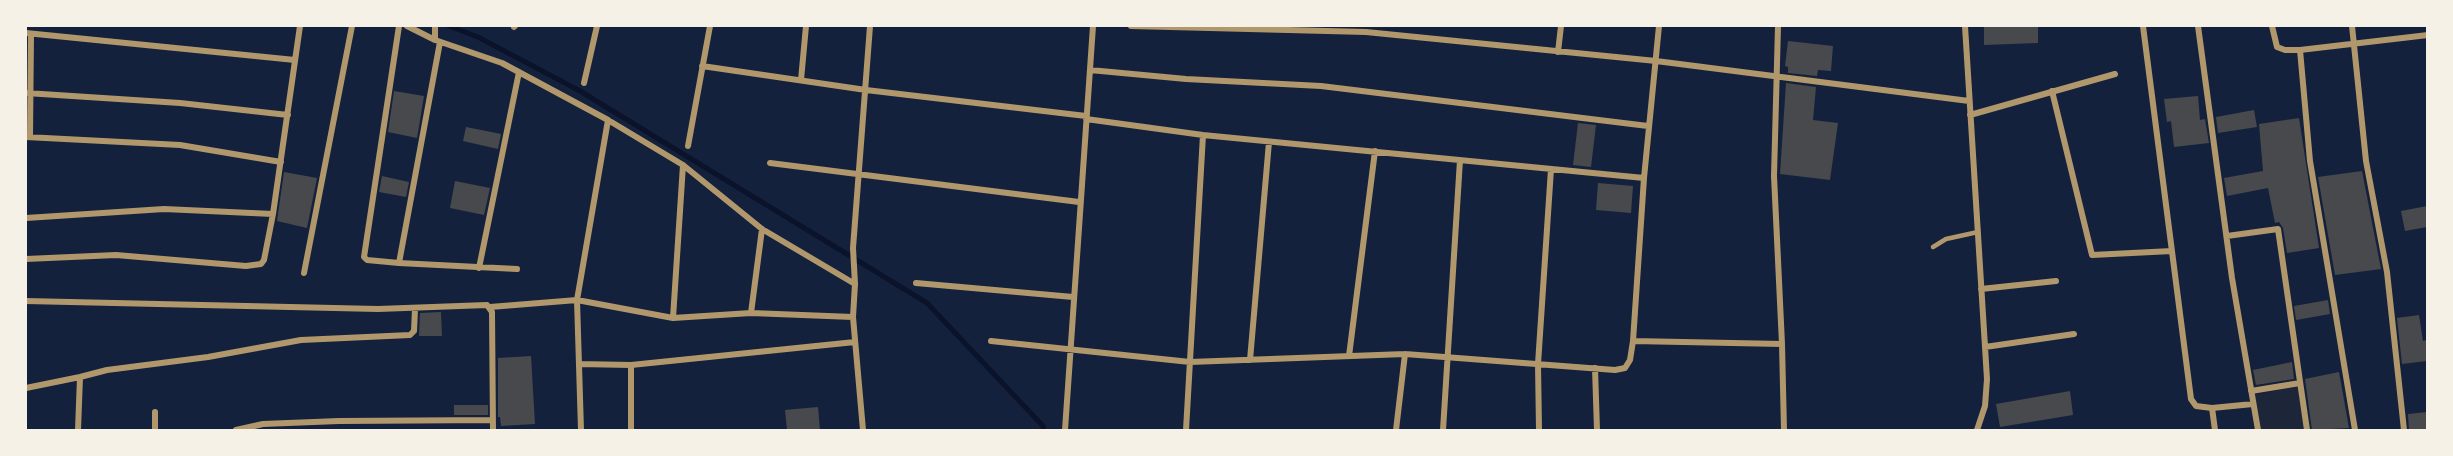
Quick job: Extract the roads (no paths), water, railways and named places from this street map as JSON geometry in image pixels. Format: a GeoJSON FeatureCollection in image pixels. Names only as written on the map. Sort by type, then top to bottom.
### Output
{"type":"FeatureCollection","features":[{"type":"Feature","properties":{"kind":"street"},"geometry":{"type":"LineString","coordinates":[[26,259],[116,255],[255,266],[261,264],[264,260],[273,214],[300,26]]}},
{"type":"Feature","properties":{"kind":"street"},"geometry":{"type":"LineString","coordinates":[[304,273],[352,26]]}},
{"type":"Feature","properties":{"kind":"street"},"geometry":{"type":"LineString","coordinates":[[399,26],[364,257],[367,260],[399,264],[517,269]]}},
{"type":"Feature","properties":{"kind":"street"},"geometry":{"type":"LineString","coordinates":[[407,26],[478,53],[519,72],[608,120],[683,165],[762,229],[855,284]]}},
{"type":"Feature","properties":{"kind":"street"},"geometry":{"type":"LineString","coordinates":[[399,264],[437,39],[435,26]]}},
{"type":"Feature","properties":{"kind":"street"},"geometry":{"type":"LineString","coordinates":[[584,83],[597,26]]}},
{"type":"Feature","properties":{"kind":"street"},"geometry":{"type":"LineString","coordinates":[[688,146],[710,26]]}},
{"type":"Feature","properties":{"kind":"street"},"geometry":{"type":"LineString","coordinates":[[801,80],[806,26]]}},
{"type":"Feature","properties":{"kind":"street"},"geometry":{"type":"LineString","coordinates":[[863,430],[853,317],[855,284],[853,248],[870,26]]}},
{"type":"Feature","properties":{"kind":"street"},"geometry":{"type":"LineString","coordinates":[[1065,430],[1093,26]]}},
{"type":"Feature","properties":{"kind":"street"},"geometry":{"type":"LineString","coordinates":[[1131,26],[1366,32],[1656,61],[1969,101]]}},
{"type":"Feature","properties":{"kind":"street"},"geometry":{"type":"LineString","coordinates":[[1558,52],[1561,26]]}},
{"type":"Feature","properties":{"kind":"street"},"geometry":{"type":"LineString","coordinates":[[991,340],[1190,362],[1405,354],[1615,370],[1625,368],[1630,360],[1633,341],[1648,126],[1659,26]]}},
{"type":"Feature","properties":{"kind":"street"},"geometry":{"type":"LineString","coordinates":[[1778,26],[1774,176],[1784,430]]}},
{"type":"Feature","properties":{"kind":"street"},"geometry":{"type":"LineString","coordinates":[[1965,26],[1987,380],[1985,406],[1977,430]]}},
{"type":"Feature","properties":{"kind":"street"},"geometry":{"type":"LineString","coordinates":[[2143,26],[2191,399],[2196,406],[2212,408],[2253,404]]}},
{"type":"Feature","properties":{"kind":"street"},"geometry":{"type":"LineString","coordinates":[[2198,26],[2227,237],[2258,430]]}},
{"type":"Feature","properties":{"kind":"street"},"geometry":{"type":"LineString","coordinates":[[2272,26],[2277,47],[2285,50],[2427,35]]}},
{"type":"Feature","properties":{"kind":"street"},"geometry":{"type":"LineString","coordinates":[[2352,26],[2366,161],[2387,272],[2404,430]]}},
{"type":"Feature","properties":{"kind":"street"},"geometry":{"type":"LineString","coordinates":[[281,162],[180,146],[28,137],[28,34],[295,60]]}},
{"type":"Feature","properties":{"kind":"street"},"geometry":{"type":"LineString","coordinates":[[2300,50],[2310,161],[2355,430]]}},
{"type":"Feature","properties":{"kind":"street"},"geometry":{"type":"LineString","coordinates":[[702,66],[866,90],[1086,116],[1086,119],[1203,135],[1644,178]]}},
{"type":"Feature","properties":{"kind":"street"},"geometry":{"type":"LineString","coordinates":[[1090,70],[1322,86],[1648,126]]}},
{"type":"Feature","properties":{"kind":"street"},"geometry":{"type":"LineString","coordinates":[[479,268],[519,72]]}},
{"type":"Feature","properties":{"kind":"street"},"geometry":{"type":"LineString","coordinates":[[1970,115],[2115,74]]}},
{"type":"Feature","properties":{"kind":"street"},"geometry":{"type":"LineString","coordinates":[[2052,91],[2092,255],[2172,251]]}},
{"type":"Feature","properties":{"kind":"street"},"geometry":{"type":"LineString","coordinates":[[28,93],[180,104],[288,115]]}},
{"type":"Feature","properties":{"kind":"street"},"geometry":{"type":"LineString","coordinates":[[581,430],[577,300],[608,120]]}},
{"type":"Feature","properties":{"kind":"street"},"geometry":{"type":"LineString","coordinates":[[1186,430],[1203,135]]}},
{"type":"Feature","properties":{"kind":"street"},"geometry":{"type":"LineString","coordinates":[[1250,360],[1269,142]]}},
{"type":"Feature","properties":{"kind":"street"},"geometry":{"type":"LineString","coordinates":[[1349,356],[1376,151]]}},
{"type":"Feature","properties":{"kind":"street"},"geometry":{"type":"LineString","coordinates":[[1443,430],[1460,160]]}},
{"type":"Feature","properties":{"kind":"street"},"geometry":{"type":"LineString","coordinates":[[770,163],[1079,202]]}},
{"type":"Feature","properties":{"kind":"street"},"geometry":{"type":"LineString","coordinates":[[673,318],[683,165]]}},
{"type":"Feature","properties":{"kind":"street"},"geometry":{"type":"LineString","coordinates":[[1539,430],[1538,364],[1551,169]]}},
{"type":"Feature","properties":{"kind":"street"},"geometry":{"type":"LineString","coordinates":[[26,218],[164,209],[273,214]]}},
{"type":"Feature","properties":{"kind":"street"},"geometry":{"type":"LineString","coordinates":[[751,314],[762,229]]}},
{"type":"Feature","properties":{"kind":"street"},"geometry":{"type":"LineString","coordinates":[[2227,237],[2278,229],[2307,430]]}},
{"type":"Feature","properties":{"kind":"street"},"geometry":{"type":"LineString","coordinates":[[1982,290],[2056,281]]}},
{"type":"Feature","properties":{"kind":"street"},"geometry":{"type":"LineString","coordinates":[[916,283],[1073,297]]}},
{"type":"Feature","properties":{"kind":"street"},"geometry":{"type":"LineString","coordinates":[[26,301],[415,309],[482,304],[490,307],[577,300],[673,318],[751,314],[853,317]]}},
{"type":"Feature","properties":{"kind":"street"},"geometry":{"type":"LineString","coordinates":[[490,307],[494,430]]}},
{"type":"Feature","properties":{"kind":"street"},"geometry":{"type":"LineString","coordinates":[[26,388],[107,370],[208,357],[301,340],[410,335],[414,331],[415,309]]}},
{"type":"Feature","properties":{"kind":"street"},"geometry":{"type":"LineString","coordinates":[[1985,347],[2074,334]]}},
{"type":"Feature","properties":{"kind":"street"},"geometry":{"type":"LineString","coordinates":[[1633,341],[1782,344]]}},
{"type":"Feature","properties":{"kind":"street"},"geometry":{"type":"LineString","coordinates":[[579,364],[630,365],[855,342]]}},
{"type":"Feature","properties":{"kind":"street"},"geometry":{"type":"LineString","coordinates":[[1396,430],[1405,354]]}},
{"type":"Feature","properties":{"kind":"street"},"geometry":{"type":"LineString","coordinates":[[630,365],[631,430]]}},
{"type":"Feature","properties":{"kind":"street"},"geometry":{"type":"LineString","coordinates":[[1596,368],[1597,430]]}},
{"type":"Feature","properties":{"kind":"street"},"geometry":{"type":"LineString","coordinates":[[78,430],[80,377]]}},
{"type":"Feature","properties":{"kind":"street"},"geometry":{"type":"LineString","coordinates":[[2251,392],[2300,383]]}},
{"type":"Feature","properties":{"kind":"street"},"geometry":{"type":"LineString","coordinates":[[2212,408],[2215,430]]}},
{"type":"Feature","properties":{"kind":"street"},"geometry":{"type":"LineString","coordinates":[[155,412],[155,430]]}},
{"type":"Feature","properties":{"kind":"street"},"geometry":{"type":"LineString","coordinates":[[236,430],[263,424],[328,421],[493,420]]}},
{"type":"Feature","properties":{"kind":"lane"},"geometry":{"type":"LineString","coordinates":[[1933,247],[1946,239],[1978,232]]}},
{"type":"Feature","properties":{"kind":"waterway"},"geometry":{"type":"LineString","coordinates":[[449,26],[478,37],[580,91],[927,303],[1043,426],[1044,430]]}}]}
